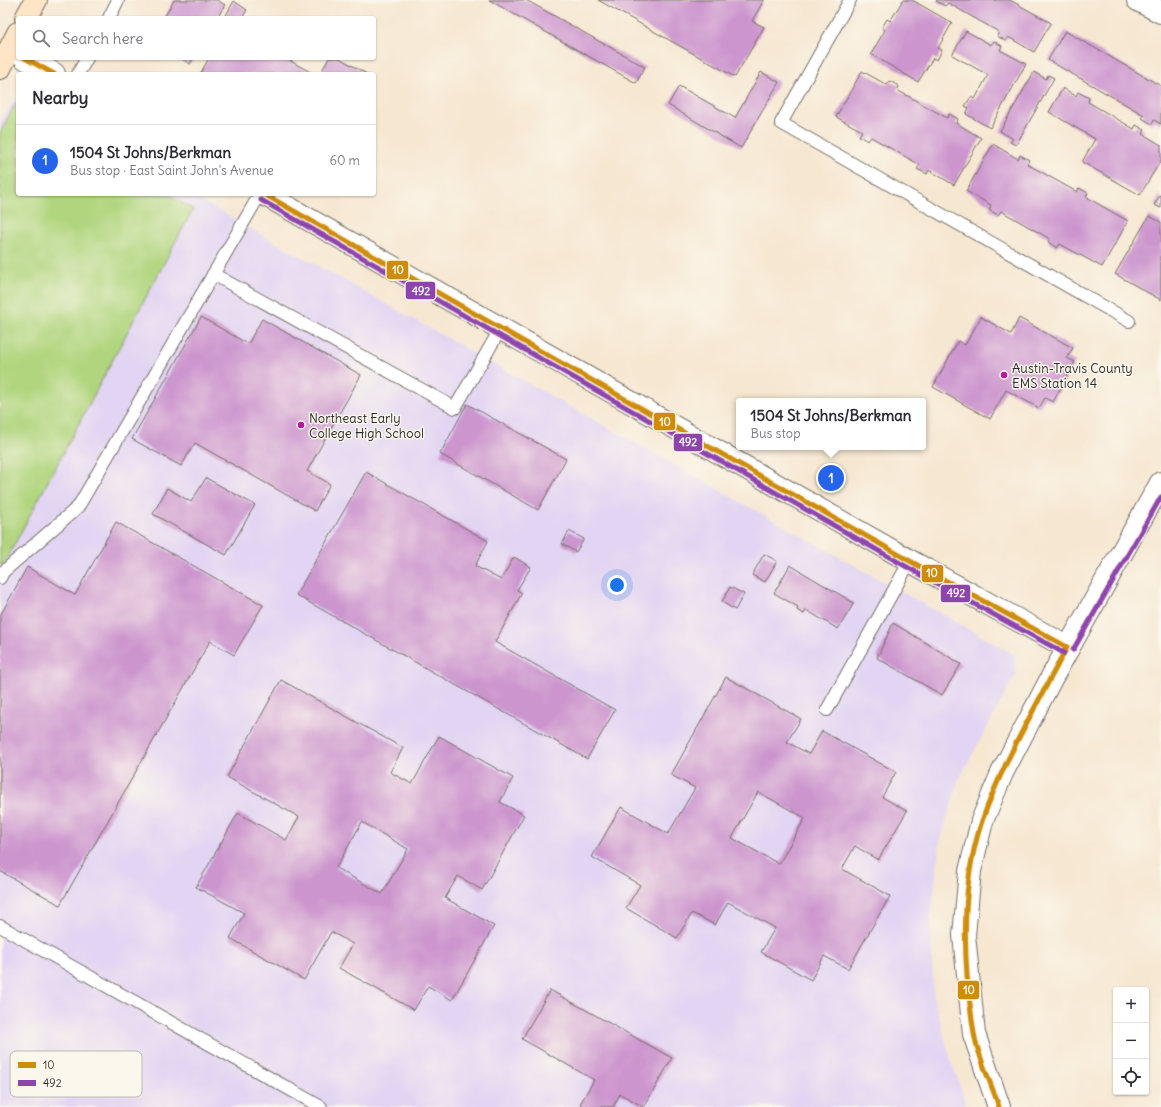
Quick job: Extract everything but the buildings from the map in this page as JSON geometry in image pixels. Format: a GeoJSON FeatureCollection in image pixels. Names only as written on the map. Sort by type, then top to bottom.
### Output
{"type":"FeatureCollection","features":[{"type":"Feature","properties":{"kind":"main road"},"geometry":{"type":"LineString","coordinates":[[27,16],[36,0]]}},
{"type":"Feature","properties":{"kind":"street"},"geometry":{"type":"LineString","coordinates":[[1138,0],[1161,12]]}},
{"type":"Feature","properties":{"kind":"street"},"geometry":{"type":"LineString","coordinates":[[28,60],[50,72]]}},
{"type":"Feature","properties":{"kind":"street"},"geometry":{"type":"LineString","coordinates":[[268,196],[910,561],[1067,647]]}},
{"type":"Feature","properties":{"kind":"street"},"geometry":{"type":"LineString","coordinates":[[999,1107],[974,1034],[964,935],[970,871],[982,821],[1002,773],[1067,647],[1161,483]]}},
{"type":"Feature","properties":{"kind":"lane"},"geometry":{"type":"LineString","coordinates":[[109,16],[118,0]]}},
{"type":"Feature","properties":{"kind":"lane"},"geometry":{"type":"LineString","coordinates":[[850,0],[781,123],[1129,320]]}},
{"type":"Feature","properties":{"kind":"lane"},"geometry":{"type":"LineString","coordinates":[[79,72],[86,60]]}},
{"type":"Feature","properties":{"kind":"lane"},"geometry":{"type":"LineString","coordinates":[[0,578],[3,572],[78,507],[259,196]]}},
{"type":"Feature","properties":{"kind":"lane"},"geometry":{"type":"LineString","coordinates":[[213,274],[455,408],[501,328]]}},
{"type":"Feature","properties":{"kind":"lane"},"geometry":{"type":"LineString","coordinates":[[827,710],[910,561]]}},
{"type":"Feature","properties":{"kind":"lane"},"geometry":{"type":"LineString","coordinates":[[0,926],[321,1107]]}},
{"type":"Feature","properties":{"kind":"shaded area","name":"Northeast Early College High School"},"geometry":{"type":"Polygon","coordinates":[[[16,99],[16,196],[193,196],[1015,655],[1016,674],[959,779],[940,841],[930,925],[934,999],[952,1064],[967,1107],[0,1107],[0,123],[9,107],[16,99]]]}},
{"type":"Feature","properties":{"kind":"green space"},"geometry":{"type":"Polygon","coordinates":[[[16,104],[16,196],[170,196],[193,209],[3,566],[0,564],[0,133],[16,104]]]}},
{"type":"Feature","properties":{"kind":"transit line","name":"10"},"geometry":{"type":"LineString","coordinates":[[29,60],[50,72]]}},
{"type":"Feature","properties":{"kind":"transit line","name":"10"},"geometry":{"type":"LineString","coordinates":[[268,196],[910,561],[1067,647]]}},
{"type":"Feature","properties":{"kind":"transit line","name":"492"},"geometry":{"type":"LineString","coordinates":[[261,200],[907,567],[1064,653]]}},
{"type":"Feature","properties":{"kind":"transit line","name":"492"},"geometry":{"type":"LineString","coordinates":[[1073,650],[1161,497]]}},
{"type":"Feature","properties":{"kind":"transit line","name":"10"},"geometry":{"type":"LineString","coordinates":[[999,1107],[978,1050],[970,1007],[966,953],[967,899],[970,872],[975,846],[990,799],[1010,754],[1067,647]]}},
{"type":"Feature","properties":{"kind":"place","name":"Austin-Travis County EMS Station 14"},"geometry":{"type":"Point","coordinates":[1004,375]}},
{"type":"Feature","properties":{"kind":"place","name":"Northeast Early College High School"},"geometry":{"type":"Point","coordinates":[301,425]}},
{"type":"Feature","properties":{"kind":"place","name":"1504 St Johns/Berkman"},"geometry":{"type":"Point","coordinates":[831,478]}}]}
